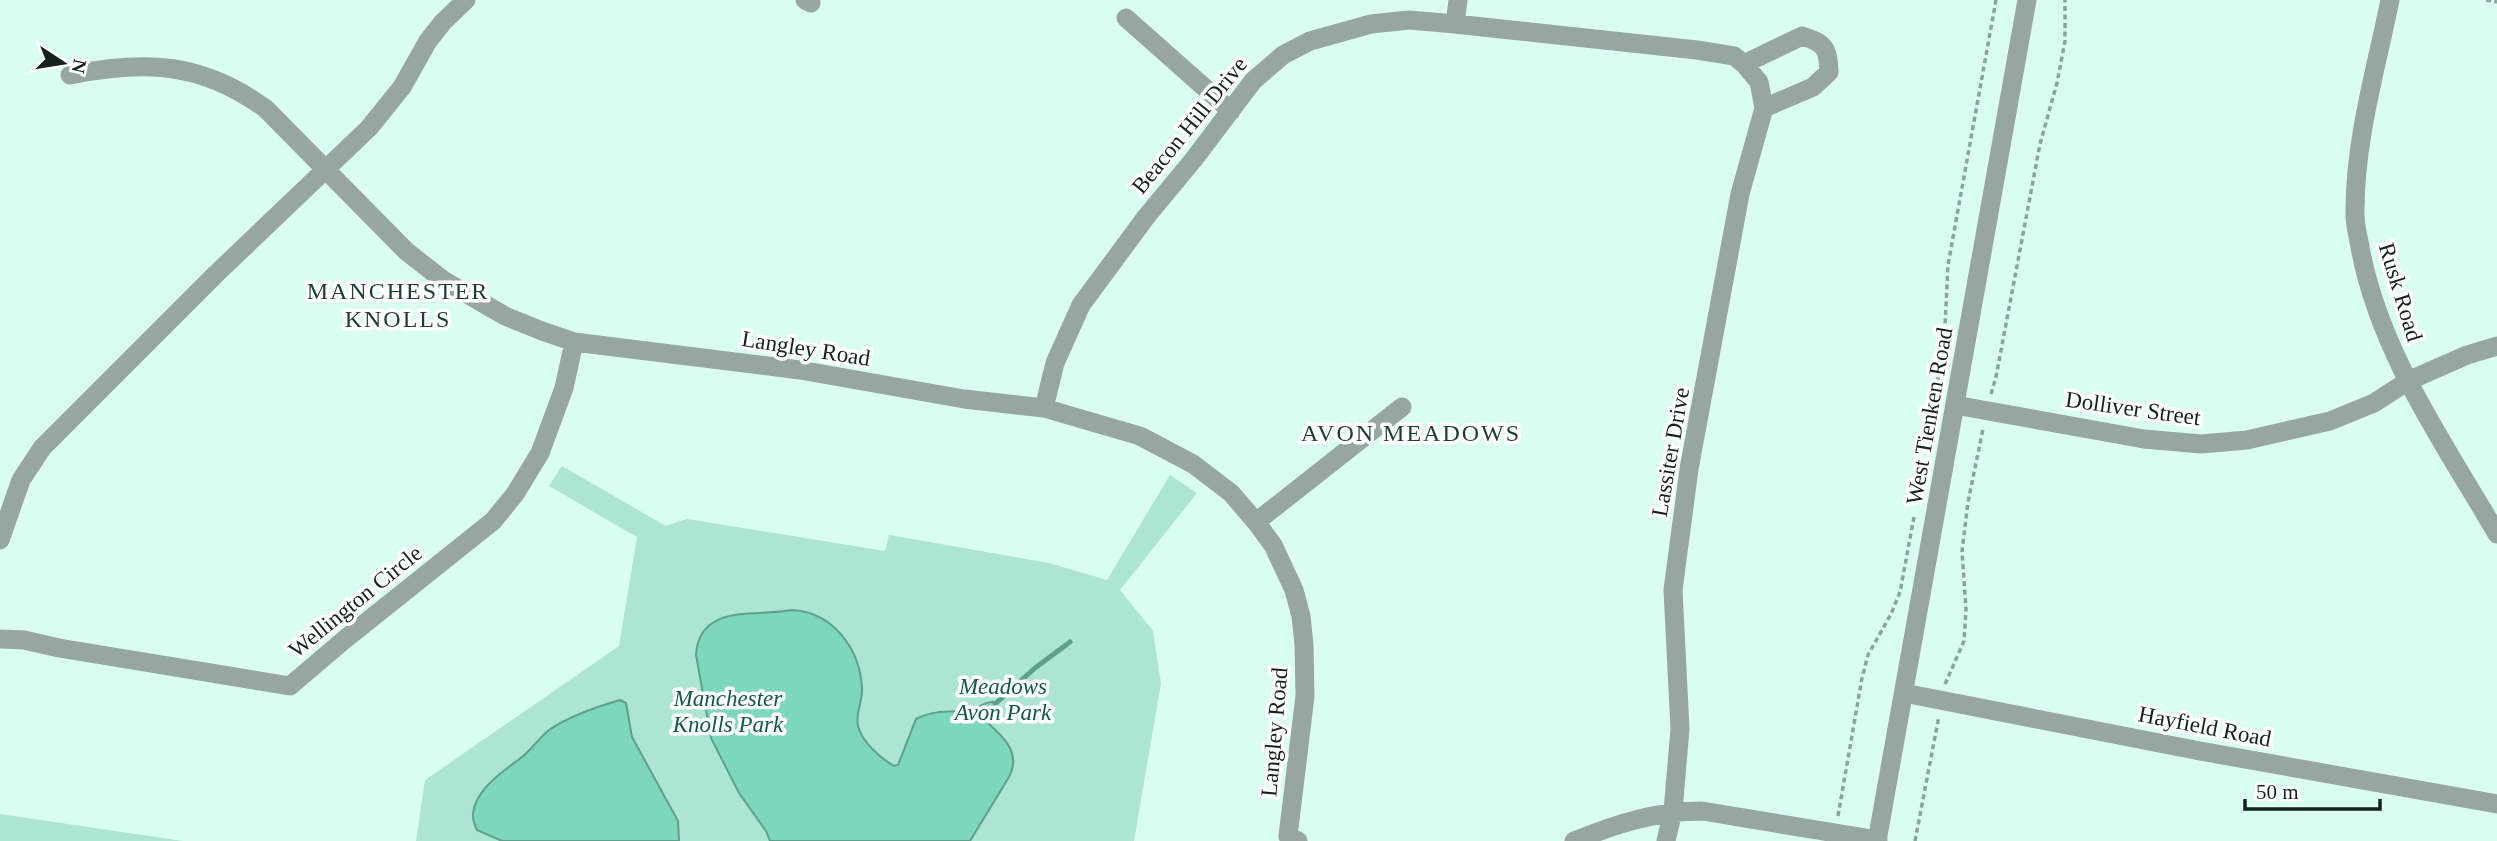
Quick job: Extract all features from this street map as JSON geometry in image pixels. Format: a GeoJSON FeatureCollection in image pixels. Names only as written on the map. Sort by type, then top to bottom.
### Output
{"type":"FeatureCollection","features":[{"type":"Feature","properties":{"kind":"street"},"geometry":{"type":"LineString","coordinates":[[0,540],[21,480],[43,448],[216,274],[369,128],[402,87],[428,41],[443,22],[467,0]]}},
{"type":"Feature","properties":{"kind":"street"},"geometry":{"type":"LineString","coordinates":[[1458,0],[1455,24],[1734,56],[1759,82],[1764,108],[1813,87],[1829,72],[1828,52],[1819,41],[1802,36],[1744,64]]}},
{"type":"Feature","properties":{"kind":"street","name":"West Tienken Road"},"geometry":{"type":"LineString","coordinates":[[1877,840],[2027,0]]}},
{"type":"Feature","properties":{"kind":"street","name":"Rusk Road"},"geometry":{"type":"LineString","coordinates":[[2390,0],[2367,113],[2354,213],[2370,290],[2399,366],[2497,534]]}},
{"type":"Feature","properties":{"kind":"street"},"geometry":{"type":"LineString","coordinates":[[1126,18],[1231,111]]}},
{"type":"Feature","properties":{"kind":"street","name":"Beacon Hill Drive"},"geometry":{"type":"LineString","coordinates":[[1044,408],[1055,363],[1081,305],[1253,81],[1283,55],[1310,41],[1371,24],[1409,20],[1455,24]]}},
{"type":"Feature","properties":{"kind":"street","name":"Langley Road"},"geometry":{"type":"LineString","coordinates":[[71,75],[106,68],[168,66],[213,78],[249,97],[266,109],[406,251],[443,280],[505,316],[574,342],[800,370],[964,399],[1044,408],[1140,436],[1193,464],[1231,493],[1273,545],[1294,590],[1301,615],[1305,696],[1288,836],[1298,841]]}},
{"type":"Feature","properties":{"kind":"street","name":"Lassiter Drive"},"geometry":{"type":"LineString","coordinates":[[1673,811],[1680,729],[1673,590],[1689,469],[1740,194],[1764,108]]}},
{"type":"Feature","properties":{"kind":"street","name":"Wellington Circle"},"geometry":{"type":"LineString","coordinates":[[0,639],[24,640],[60,649],[290,686],[492,521],[515,494],[540,453],[564,388],[574,342]]}},
{"type":"Feature","properties":{"kind":"street","name":"Dolliver Street"},"geometry":{"type":"LineString","coordinates":[[1955,405],[2144,439],[2201,444],[2258,438],[2330,421],[2374,403],[2408,381],[2467,355],[2497,346]]}},
{"type":"Feature","properties":{"kind":"street"},"geometry":{"type":"LineString","coordinates":[[1256,522],[1402,407]]}},
{"type":"Feature","properties":{"kind":"street","name":"Hayfield Road"},"geometry":{"type":"LineString","coordinates":[[1904,693],[2200,751],[2497,804]]}},
{"type":"Feature","properties":{"kind":"street"},"geometry":{"type":"LineString","coordinates":[[1667,841],[1673,811]]}},
{"type":"Feature","properties":{"kind":"street"},"geometry":{"type":"LineString","coordinates":[[1582,840],[1620,822],[1673,811],[1702,811],[1877,840]]}},
{"type":"Feature","properties":{"kind":"path"},"geometry":{"type":"LineString","coordinates":[[1933,419],[1945,327],[1948,265],[1996,0]]}},
{"type":"Feature","properties":{"kind":"path"},"geometry":{"type":"LineString","coordinates":[[2486,0],[2497,2]]}},
{"type":"Feature","properties":{"kind":"path"},"geometry":{"type":"LineString","coordinates":[[1835,833],[1862,678],[1868,655],[1900,592],[1916,508]]}},
{"type":"Feature","properties":{"kind":"green space"},"geometry":{"type":"Polygon","coordinates":[[[562,466],[666,526],[687,519],[885,551],[889,535],[1049,563],[1107,580],[1170,475],[1197,493],[1120,590],[1153,631],[1161,683],[1134,841],[416,841],[425,780],[619,646],[637,537],[549,486],[562,466]]]}},
{"type":"Feature","properties":{"kind":"green space"},"geometry":{"type":"Polygon","coordinates":[[[0,814],[183,841],[0,841],[0,814]]]}},
{"type":"Feature","properties":{"kind":"shaded area"},"geometry":{"type":"Polygon","coordinates":[[[792,610],[807,612],[832,625],[850,647],[856,660],[862,688],[858,717],[860,732],[872,749],[894,766],[898,765],[916,719],[935,713],[971,710],[994,702],[996,710],[989,724],[1010,747],[1012,769],[970,841],[770,841],[739,793],[711,738],[696,655],[700,638],[707,627],[718,620],[792,610]]]}},
{"type":"Feature","properties":{"kind":"shaded area"},"geometry":{"type":"Polygon","coordinates":[[[620,700],[626,703],[632,737],[678,821],[679,841],[502,841],[477,830],[473,818],[475,805],[492,781],[557,725],[583,712],[620,700]]]}},
{"type":"Feature","properties":{"kind":"waterway"},"geometry":{"type":"LineString","coordinates":[[995,704],[1035,668],[1070,642]]}},
{"type":"Feature","properties":{"kind":"district","name":"MANCHESTER KNOLLS"},"geometry":{"type":"Point","coordinates":[398,305]}},
{"type":"Feature","properties":{"kind":"district","name":"AVON MEADOWS"},"geometry":{"type":"Point","coordinates":[1411,433]}},
{"type":"Feature","properties":{"kind":"park label","name":"Meadows Avon Park"},"geometry":{"type":"Point","coordinates":[1003,699]}},
{"type":"Feature","properties":{"kind":"park label","name":"Manchester Knolls Park"},"geometry":{"type":"Point","coordinates":[728,711]}}]}
